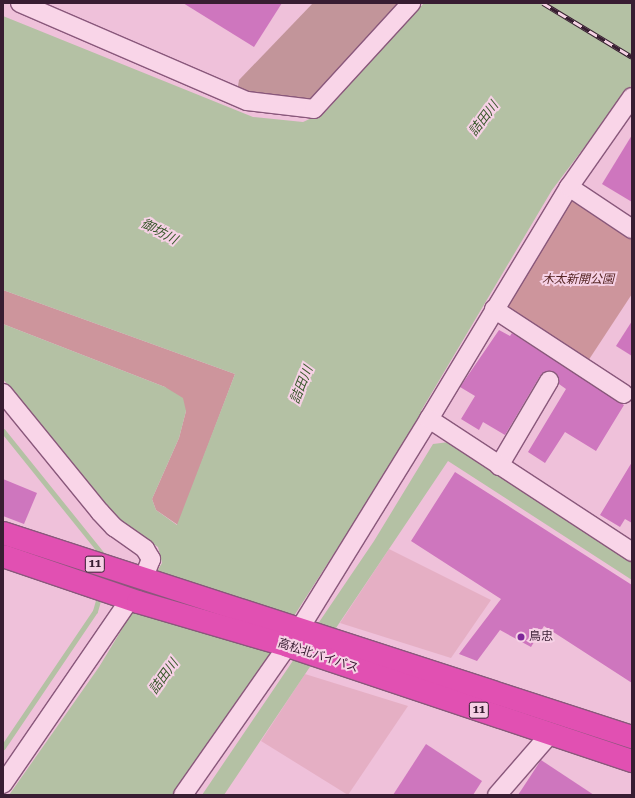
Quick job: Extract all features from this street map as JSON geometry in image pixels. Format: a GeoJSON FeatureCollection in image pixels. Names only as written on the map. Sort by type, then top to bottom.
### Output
{"type":"FeatureCollection","features":[{"type":"Feature","properties":{"kind":"highway","name":"高松北バイパス"},"geometry":{"type":"LineString","coordinates":[[3,533],[144,581],[294,637],[326,659],[632,761]]}},
{"type":"Feature","properties":{"kind":"highway","name":"高松北バイパス"},"geometry":{"type":"LineString","coordinates":[[3,556],[132,600],[294,637],[339,641],[632,737]]}},
{"type":"Feature","properties":{"kind":"street"},"geometry":{"type":"LineString","coordinates":[[20,3],[247,101],[314,109],[410,3]]}},
{"type":"Feature","properties":{"kind":"street"},"geometry":{"type":"LineString","coordinates":[[184,795],[294,637],[429,419],[569,187],[632,97]]}},
{"type":"Feature","properties":{"kind":"street"},"geometry":{"type":"LineString","coordinates":[[569,187],[632,229]]}},
{"type":"Feature","properties":{"kind":"street"},"geometry":{"type":"LineString","coordinates":[[494,309],[624,394]]}},
{"type":"Feature","properties":{"kind":"street"},"geometry":{"type":"LineString","coordinates":[[499,466],[549,381]]}},
{"type":"Feature","properties":{"kind":"street"},"geometry":{"type":"LineString","coordinates":[[3,392],[114,528],[145,549],[151,559],[144,581]]}},
{"type":"Feature","properties":{"kind":"street"},"geometry":{"type":"LineString","coordinates":[[429,419],[632,552]]}},
{"type":"Feature","properties":{"kind":"street"},"geometry":{"type":"LineString","coordinates":[[3,784],[132,600]]}},
{"type":"Feature","properties":{"kind":"street"},"geometry":{"type":"LineString","coordinates":[[497,795],[550,734]]}},
{"type":"Feature","properties":{"kind":"shaded area"},"geometry":{"type":"Polygon","coordinates":[[[313,3],[400,3],[306,103],[237,92],[239,80],[313,3]]]}},
{"type":"Feature","properties":{"kind":"shaded area"},"geometry":{"type":"Polygon","coordinates":[[[389,549],[491,600],[451,658],[340,623],[389,549]]]}},
{"type":"Feature","properties":{"kind":"shaded area"},"geometry":{"type":"Polygon","coordinates":[[[305,674],[408,706],[348,795],[261,741],[305,674]]]}},
{"type":"Feature","properties":{"kind":"green space","name":"木太新開公園"},"geometry":{"type":"Polygon","coordinates":[[[569,197],[632,239],[632,294],[588,361],[501,305],[569,197]]]}},
{"type":"Feature","properties":{"kind":"green space"},"geometry":{"type":"Polygon","coordinates":[[[3,290],[235,374],[178,525],[156,510],[152,499],[179,438],[186,411],[165,387],[3,324],[3,290]]]}},
{"type":"Feature","properties":{"kind":"water"},"geometry":{"type":"Polygon","coordinates":[[[424,3],[632,3],[632,84],[552,190],[421,411],[423,415],[179,795],[9,795],[99,667],[162,563],[158,547],[116,521],[3,379],[3,324],[165,387],[183,398],[186,411],[179,438],[152,499],[156,510],[177,525],[235,374],[3,290],[3,16],[253,117],[303,122],[325,112],[424,3]]]}},
{"type":"Feature","properties":{"kind":"water"},"geometry":{"type":"Polygon","coordinates":[[[449,442],[632,561],[632,580],[448,461],[224,795],[202,795],[374,541],[433,444],[449,442]]]}},
{"type":"Feature","properties":{"kind":"building"},"geometry":{"type":"Polygon","coordinates":[[[183,3],[282,3],[254,47],[183,3]]]}},
{"type":"Feature","properties":{"kind":"building"},"geometry":{"type":"Polygon","coordinates":[[[632,135],[632,202],[602,184],[632,135]]]}},
{"type":"Feature","properties":{"kind":"building"},"geometry":{"type":"Polygon","coordinates":[[[632,321],[632,356],[616,346],[632,321]]]}},
{"type":"Feature","properties":{"kind":"building"},"geometry":{"type":"Polygon","coordinates":[[[499,330],[510,336],[512,333],[624,405],[596,451],[565,432],[545,463],[528,452],[566,389],[559,384],[558,376],[549,371],[540,376],[505,435],[483,422],[479,430],[461,419],[475,396],[460,387],[499,330]]]}},
{"type":"Feature","properties":{"kind":"building"},"geometry":{"type":"Polygon","coordinates":[[[632,462],[632,523],[625,519],[620,527],[600,515],[632,462]]]}},
{"type":"Feature","properties":{"kind":"building"},"geometry":{"type":"Polygon","coordinates":[[[455,472],[632,585],[632,683],[544,626],[531,647],[500,630],[477,661],[459,654],[501,599],[411,541],[455,472]]]}},
{"type":"Feature","properties":{"kind":"building"},"geometry":{"type":"Polygon","coordinates":[[[3,479],[37,493],[24,524],[3,516],[3,479]]]}},
{"type":"Feature","properties":{"kind":"building"},"geometry":{"type":"Polygon","coordinates":[[[426,744],[482,781],[473,795],[393,795],[426,744]]]}},
{"type":"Feature","properties":{"kind":"building"},"geometry":{"type":"Polygon","coordinates":[[[541,760],[594,795],[518,795],[541,760]]]}},
{"type":"Feature","properties":{"kind":"waterway"},"geometry":{"type":"LineString","coordinates":[[3,431],[105,558]]}},
{"type":"Feature","properties":{"kind":"waterway"},"geometry":{"type":"LineString","coordinates":[[3,747],[95,611],[100,594]]}},
{"type":"Feature","properties":{"kind":"railway"},"geometry":{"type":"LineString","coordinates":[[543,3],[632,57]]}},
{"type":"Feature","properties":{"kind":"place","name":"鳥忠"},"geometry":{"type":"Point","coordinates":[521,637]}},
{"type":"Feature","properties":{"kind":"water label","name":"詰田川"},"geometry":{"type":"Point","coordinates":[484,119]}},
{"type":"Feature","properties":{"kind":"water label","name":"御坊川"},"geometry":{"type":"Point","coordinates":[159,232]}},
{"type":"Feature","properties":{"kind":"water label","name":"詰田川"},"geometry":{"type":"Point","coordinates":[302,385]}},
{"type":"Feature","properties":{"kind":"water label","name":"詰田川"},"geometry":{"type":"Point","coordinates":[164,677]}}]}
